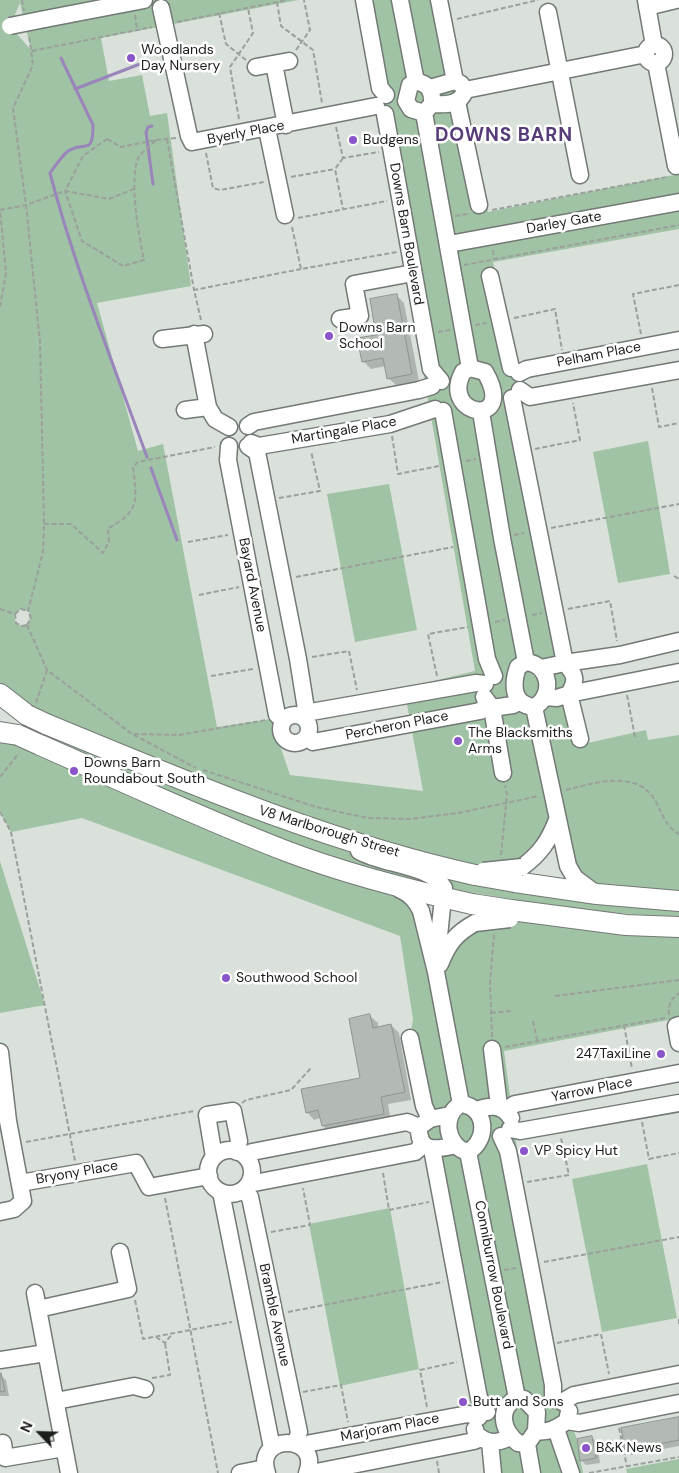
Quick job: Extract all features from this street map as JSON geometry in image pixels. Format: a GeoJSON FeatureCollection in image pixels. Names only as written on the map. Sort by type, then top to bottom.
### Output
{"type":"FeatureCollection","features":[{"type":"Feature","properties":{"kind":"main road","name":"V8 Marlborough Street"},"geometry":{"type":"LineString","coordinates":[[0,694],[27,714],[46,724],[212,794],[336,838],[472,873],[518,874],[597,894],[679,901]]}},
{"type":"Feature","properties":{"kind":"main road","name":"V8 Marlborough Street"},"geometry":{"type":"LineString","coordinates":[[9,734],[40,745],[288,852],[391,884],[444,898],[474,913],[679,927]]}},
{"type":"Feature","properties":{"kind":"street"},"geometry":{"type":"LineString","coordinates":[[5,26],[145,0],[152,7],[165,4]]}},
{"type":"Feature","properties":{"kind":"street","name":"Downs Barn Boulevard"},"geometry":{"type":"LineString","coordinates":[[364,0],[408,250],[431,369],[436,383]]}},
{"type":"Feature","properties":{"kind":"street"},"geometry":{"type":"LineString","coordinates":[[400,0],[417,87],[406,101],[422,108]]}},
{"type":"Feature","properties":{"kind":"street"},"geometry":{"type":"LineString","coordinates":[[439,0],[459,91],[478,210]]}},
{"type":"Feature","properties":{"kind":"street"},"geometry":{"type":"LineString","coordinates":[[674,171],[676,149],[672,101],[647,3],[676,0]]}},
{"type":"Feature","properties":{"kind":"street"},"geometry":{"type":"LineString","coordinates":[[539,3],[560,72],[580,175]]}},
{"type":"Feature","properties":{"kind":"street","name":"Byerly Place"},"geometry":{"type":"LineString","coordinates":[[165,4],[164,25],[189,136],[192,142],[242,134],[382,105]]}},
{"type":"Feature","properties":{"kind":"street"},"geometry":{"type":"LineString","coordinates":[[459,91],[417,87],[382,105],[395,114],[422,108],[459,91],[660,53]]}},
{"type":"Feature","properties":{"kind":"street"},"geometry":{"type":"LineString","coordinates":[[256,67],[281,62],[286,125]]}},
{"type":"Feature","properties":{"kind":"street"},"geometry":{"type":"LineString","coordinates":[[417,87],[433,96],[422,108]]}},
{"type":"Feature","properties":{"kind":"street"},"geometry":{"type":"LineString","coordinates":[[422,108],[449,244],[471,373],[493,391],[487,406],[502,538],[518,617],[534,665],[548,685],[533,702]]}},
{"type":"Feature","properties":{"kind":"street"},"geometry":{"type":"LineString","coordinates":[[266,129],[285,214]]}},
{"type":"Feature","properties":{"kind":"street","name":"Darley Gate"},"geometry":{"type":"LineString","coordinates":[[449,244],[679,202]]}},
{"type":"Feature","properties":{"kind":"street"},"geometry":{"type":"LineString","coordinates":[[340,319],[360,316],[354,284],[413,273]]}},
{"type":"Feature","properties":{"kind":"street"},"geometry":{"type":"LineString","coordinates":[[490,276],[515,371],[522,381],[516,394],[565,663],[574,672],[575,682],[569,694],[580,739]]}},
{"type":"Feature","properties":{"kind":"street"},"geometry":{"type":"LineString","coordinates":[[162,339],[199,334],[208,407],[228,438],[240,450],[250,445]]}},
{"type":"Feature","properties":{"kind":"street","name":"Pelham Place"},"geometry":{"type":"LineString","coordinates":[[471,373],[515,371],[679,340]]}},
{"type":"Feature","properties":{"kind":"street","name":"Pelham Place"},"geometry":{"type":"LineString","coordinates":[[516,394],[530,397],[679,370]]}},
{"type":"Feature","properties":{"kind":"street"},"geometry":{"type":"LineString","coordinates":[[471,373],[458,389],[466,405],[472,411],[516,394]]}},
{"type":"Feature","properties":{"kind":"street","name":"Martingale Place"},"geometry":{"type":"LineString","coordinates":[[248,426],[254,422],[419,390],[471,373]]}},
{"type":"Feature","properties":{"kind":"street"},"geometry":{"type":"LineString","coordinates":[[436,383],[429,398],[439,410],[487,659],[489,680],[483,695],[490,707],[503,773]]}},
{"type":"Feature","properties":{"kind":"street","name":"Martingale Place"},"geometry":{"type":"LineString","coordinates":[[250,445],[259,446],[390,424],[439,410],[457,409],[466,405]]}},
{"type":"Feature","properties":{"kind":"street"},"geometry":{"type":"LineString","coordinates":[[185,410],[208,407]]}},
{"type":"Feature","properties":{"kind":"street"},"geometry":{"type":"LineString","coordinates":[[228,438],[240,423],[248,426],[252,433],[250,445]]}},
{"type":"Feature","properties":{"kind":"street","name":"Bayard Avenue"},"geometry":{"type":"LineString","coordinates":[[228,438],[228,460],[252,584],[281,717]]}},
{"type":"Feature","properties":{"kind":"street"},"geometry":{"type":"LineString","coordinates":[[250,445],[257,452],[267,500],[298,660],[306,709],[303,718]]}},
{"type":"Feature","properties":{"kind":"street"},"geometry":{"type":"LineString","coordinates":[[597,894],[575,878],[568,866],[533,702],[513,684],[515,676],[518,667],[565,663],[620,655],[679,641]]}},
{"type":"Feature","properties":{"kind":"street"},"geometry":{"type":"LineString","coordinates":[[490,707],[557,698],[679,672]]}},
{"type":"Feature","properties":{"kind":"street","name":"Percheron Place"},"geometry":{"type":"LineString","coordinates":[[303,718],[311,712],[515,676]]}},
{"type":"Feature","properties":{"kind":"street","name":"Percheron Place"},"geometry":{"type":"LineString","coordinates":[[307,737],[313,742],[480,711],[490,707]]}},
{"type":"Feature","properties":{"kind":"street"},"geometry":{"type":"LineString","coordinates":[[295,715],[303,718],[309,729],[307,737],[298,743],[287,741],[281,731],[281,717],[295,715]]}},
{"type":"Feature","properties":{"kind":"street"},"geometry":{"type":"LineString","coordinates":[[518,874],[549,840],[557,820]]}},
{"type":"Feature","properties":{"kind":"street"},"geometry":{"type":"LineString","coordinates":[[336,838],[368,856],[427,873],[441,881],[444,888],[444,898],[437,938],[436,972]]}},
{"type":"Feature","properties":{"kind":"street"},"geometry":{"type":"LineString","coordinates":[[391,884],[410,894],[417,902],[436,972],[462,1110],[449,1128],[468,1146],[483,1129],[481,1118],[462,1110]]}},
{"type":"Feature","properties":{"kind":"street"},"geometry":{"type":"LineString","coordinates":[[436,972],[449,944],[474,913]]}},
{"type":"Feature","properties":{"kind":"street"},"geometry":{"type":"LineString","coordinates":[[674,1019],[679,1043]]}},
{"type":"Feature","properties":{"kind":"street"},"geometry":{"type":"LineString","coordinates":[[410,1038],[424,1106],[425,1123],[419,1138],[427,1147],[441,1200],[483,1414],[475,1426],[476,1434],[485,1440],[493,1473]]}},
{"type":"Feature","properties":{"kind":"street"},"geometry":{"type":"LineString","coordinates":[[492,1049],[502,1108],[511,1118],[506,1133],[508,1151],[553,1385],[558,1400],[568,1407],[562,1425],[570,1473]]}},
{"type":"Feature","properties":{"kind":"street","name":"Bryony Place"},"geometry":{"type":"LineString","coordinates":[[0,1212],[14,1209],[24,1201],[13,1144],[6,1058]]}},
{"type":"Feature","properties":{"kind":"street","name":"Yarrow Place"},"geometry":{"type":"LineString","coordinates":[[425,1123],[462,1110],[502,1108],[679,1073]]}},
{"type":"Feature","properties":{"kind":"street","name":"Yarrow Place"},"geometry":{"type":"LineString","coordinates":[[427,1147],[468,1146],[506,1133],[679,1102]]}},
{"type":"Feature","properties":{"kind":"street"},"geometry":{"type":"LineString","coordinates":[[214,1157],[207,1115],[232,1111],[241,1154],[252,1170],[246,1187]]}},
{"type":"Feature","properties":{"kind":"street"},"geometry":{"type":"LineString","coordinates":[[425,1123],[407,1122],[241,1154],[225,1151],[214,1157],[209,1176],[211,1182],[220,1192],[232,1194],[246,1187],[301,1173],[415,1152],[427,1147]]}},
{"type":"Feature","properties":{"kind":"street","name":"Conniburrow Boulevard"},"geometry":{"type":"LineString","coordinates":[[468,1146],[518,1404]]}},
{"type":"Feature","properties":{"kind":"street","name":"Bryony Place"},"geometry":{"type":"LineString","coordinates":[[20,1183],[136,1163],[150,1187],[162,1185]]}},
{"type":"Feature","properties":{"kind":"street"},"geometry":{"type":"LineString","coordinates":[[162,1185],[209,1176]]}},
{"type":"Feature","properties":{"kind":"street","name":"Bramble Avenue"},"geometry":{"type":"LineString","coordinates":[[246,1187],[250,1197],[299,1432],[299,1445],[309,1461],[309,1473]]}},
{"type":"Feature","properties":{"kind":"street","name":"Bramble Avenue"},"geometry":{"type":"LineString","coordinates":[[220,1192],[272,1448]]}},
{"type":"Feature","properties":{"kind":"street"},"geometry":{"type":"LineString","coordinates":[[69,1473],[37,1301],[128,1289],[120,1252]]}},
{"type":"Feature","properties":{"kind":"street"},"geometry":{"type":"LineString","coordinates":[[0,1360],[46,1353]]}},
{"type":"Feature","properties":{"kind":"street","name":"Marjoram Place"},"geometry":{"type":"LineString","coordinates":[[272,1448],[286,1442],[299,1445],[468,1414],[483,1414],[518,1404],[558,1400],[574,1395],[679,1374]]}},
{"type":"Feature","properties":{"kind":"street"},"geometry":{"type":"LineString","coordinates":[[56,1401],[134,1386],[145,1389]]}},
{"type":"Feature","properties":{"kind":"street"},"geometry":{"type":"LineString","coordinates":[[532,1473],[532,1437],[536,1412],[518,1404],[503,1420],[505,1429],[510,1437],[518,1443],[532,1437],[544,1432],[562,1425],[679,1403]]}},
{"type":"Feature","properties":{"kind":"street"},"geometry":{"type":"LineString","coordinates":[[309,1473],[510,1437]]}},
{"type":"Feature","properties":{"kind":"street"},"geometry":{"type":"LineString","coordinates":[[3,1442],[5,1458],[64,1448]]}},
{"type":"Feature","properties":{"kind":"street"},"geometry":{"type":"LineString","coordinates":[[240,1473],[266,1470],[265,1460],[272,1448]]}},
{"type":"Feature","properties":{"kind":"path"},"geometry":{"type":"LineString","coordinates":[[22,0],[25,17]]}},
{"type":"Feature","properties":{"kind":"path"},"geometry":{"type":"LineString","coordinates":[[32,51],[287,0]]}},
{"type":"Feature","properties":{"kind":"path"},"geometry":{"type":"LineString","coordinates":[[281,62],[310,30],[304,0]]}},
{"type":"Feature","properties":{"kind":"path"},"geometry":{"type":"LineString","coordinates":[[276,2],[280,26],[313,50],[329,116],[343,158]]}},
{"type":"Feature","properties":{"kind":"path"},"geometry":{"type":"LineString","coordinates":[[443,22],[539,3]]}},
{"type":"Feature","properties":{"kind":"path"},"geometry":{"type":"LineString","coordinates":[[242,134],[230,67],[253,33],[248,7]]}},
{"type":"Feature","properties":{"kind":"path"},"geometry":{"type":"LineString","coordinates":[[219,13],[226,44],[256,67]]}},
{"type":"Feature","properties":{"kind":"path"},"geometry":{"type":"LineString","coordinates":[[27,625],[31,618],[28,611],[43,552],[44,524],[40,342],[26,205],[13,108],[33,65],[29,34]]}},
{"type":"Feature","properties":{"kind":"path"},"geometry":{"type":"LineString","coordinates":[[156,140],[139,156],[134,189],[138,234],[144,260],[123,266],[82,241],[65,191],[83,156],[107,139],[121,147],[156,140],[189,136]]}},
{"type":"Feature","properties":{"kind":"path"},"geometry":{"type":"LineString","coordinates":[[167,139],[194,290],[199,334]]}},
{"type":"Feature","properties":{"kind":"path"},"geometry":{"type":"LineString","coordinates":[[204,141],[213,188],[220,190],[335,169],[343,158],[391,150]]}},
{"type":"Feature","properties":{"kind":"path"},"geometry":{"type":"LineString","coordinates":[[335,169],[343,209]]}},
{"type":"Feature","properties":{"kind":"path"},"geometry":{"type":"LineString","coordinates":[[444,218],[674,171]]}},
{"type":"Feature","properties":{"kind":"path"},"geometry":{"type":"LineString","coordinates":[[0,307],[6,273],[0,210],[26,205],[65,191],[109,199],[134,189]]}},
{"type":"Feature","properties":{"kind":"path"},"geometry":{"type":"LineString","coordinates":[[301,269],[291,220],[399,199]]}},
{"type":"Feature","properties":{"kind":"path"},"geometry":{"type":"LineString","coordinates":[[452,268],[679,225]]}},
{"type":"Feature","properties":{"kind":"path"},"geometry":{"type":"LineString","coordinates":[[194,290],[408,250]]}},
{"type":"Feature","properties":{"kind":"path"},"geometry":{"type":"LineString","coordinates":[[643,347],[633,294],[679,285]]}},
{"type":"Feature","properties":{"kind":"path"},"geometry":{"type":"LineString","coordinates":[[649,375],[659,427],[679,423]]}},
{"type":"Feature","properties":{"kind":"path"},"geometry":{"type":"LineString","coordinates":[[267,500],[320,491],[308,437]]}},
{"type":"Feature","properties":{"kind":"path"},"geometry":{"type":"LineString","coordinates":[[44,524],[71,524],[103,553],[109,541],[108,528],[120,522],[131,512],[137,500],[133,467],[138,462],[220,446],[228,438]]}},
{"type":"Feature","properties":{"kind":"path"},"geometry":{"type":"LineString","coordinates":[[502,538],[679,504]]}},
{"type":"Feature","properties":{"kind":"path"},"geometry":{"type":"LineString","coordinates":[[188,542],[242,533]]}},
{"type":"Feature","properties":{"kind":"path"},"geometry":{"type":"LineString","coordinates":[[282,579],[465,545]]}},
{"type":"Feature","properties":{"kind":"path"},"geometry":{"type":"LineString","coordinates":[[674,576],[679,579]]}},
{"type":"Feature","properties":{"kind":"path"},"geometry":{"type":"LineString","coordinates":[[199,595],[252,584]]}},
{"type":"Feature","properties":{"kind":"path"},"geometry":{"type":"LineString","coordinates":[[440,689],[428,634],[610,601],[620,655]]}},
{"type":"Feature","properties":{"kind":"path"},"geometry":{"type":"LineString","coordinates":[[0,609],[15,614]]}},
{"type":"Feature","properties":{"kind":"path"},"geometry":{"type":"LineString","coordinates":[[15,614],[21,609],[28,611]]}},
{"type":"Feature","properties":{"kind":"path"},"geometry":{"type":"LineString","coordinates":[[15,614],[14,618],[18,624],[27,625]]}},
{"type":"Feature","properties":{"kind":"path"},"geometry":{"type":"LineString","coordinates":[[27,625],[47,670],[132,734],[197,768],[316,807],[368,818],[410,819],[458,813],[552,794],[598,782],[629,781],[645,788],[654,799],[664,822],[679,834]]}},
{"type":"Feature","properties":{"kind":"path"},"geometry":{"type":"LineString","coordinates":[[625,682],[635,737]]}},
{"type":"Feature","properties":{"kind":"path"},"geometry":{"type":"LineString","coordinates":[[132,734],[179,735],[281,717]]}},
{"type":"Feature","properties":{"kind":"path"},"geometry":{"type":"LineString","coordinates":[[503,773],[507,795],[505,803]]}},
{"type":"Feature","properties":{"kind":"path"},"geometry":{"type":"LineString","coordinates":[[0,812],[11,832],[77,1173]]}},
{"type":"Feature","properties":{"kind":"path"},"geometry":{"type":"LineString","coordinates":[[555,996],[679,980]]}},
{"type":"Feature","properties":{"kind":"path"},"geometry":{"type":"LineString","coordinates":[[492,1049],[624,1025],[674,1019],[668,1007],[679,993]]}},
{"type":"Feature","properties":{"kind":"path"},"geometry":{"type":"LineString","coordinates":[[491,1013],[511,1011]]}},
{"type":"Feature","properties":{"kind":"path"},"geometry":{"type":"LineString","coordinates":[[533,1021],[537,1040]]}},
{"type":"Feature","properties":{"kind":"path"},"geometry":{"type":"LineString","coordinates":[[624,1025],[634,1082]]}},
{"type":"Feature","properties":{"kind":"path"},"geometry":{"type":"LineString","coordinates":[[232,1111],[246,1100],[291,1090],[311,1068]]}},
{"type":"Feature","properties":{"kind":"path"},"geometry":{"type":"LineString","coordinates":[[13,1144],[201,1109]]}},
{"type":"Feature","properties":{"kind":"path"},"geometry":{"type":"LineString","coordinates":[[640,1110],[649,1159],[679,1153]]}},
{"type":"Feature","properties":{"kind":"path"},"geometry":{"type":"LineString","coordinates":[[514,1185],[570,1175],[558,1124]]}},
{"type":"Feature","properties":{"kind":"path"},"geometry":{"type":"LineString","coordinates":[[380,1159],[389,1210],[441,1200]]}},
{"type":"Feature","properties":{"kind":"path"},"geometry":{"type":"LineString","coordinates":[[257,1235],[310,1225],[301,1173]]}},
{"type":"Feature","properties":{"kind":"path"},"geometry":{"type":"LineString","coordinates":[[162,1185],[192,1330],[218,1473]]}},
{"type":"Feature","properties":{"kind":"path"},"geometry":{"type":"LineString","coordinates":[[492,1273],[679,1237]]}},
{"type":"Feature","properties":{"kind":"path"},"geometry":{"type":"LineString","coordinates":[[274,1315],[457,1280]]}},
{"type":"Feature","properties":{"kind":"path"},"geometry":{"type":"LineString","coordinates":[[128,1289],[134,1294],[143,1339],[247,1319]]}},
{"type":"Feature","properties":{"kind":"path"},"geometry":{"type":"LineString","coordinates":[[679,1319],[679,1326]]}},
{"type":"Feature","properties":{"kind":"path"},"geometry":{"type":"LineString","coordinates":[[145,1389],[150,1378],[170,1375],[165,1343],[172,1334]]}},
{"type":"Feature","properties":{"kind":"path"},"geometry":{"type":"LineString","coordinates":[[156,1337],[165,1343]]}},
{"type":"Feature","properties":{"kind":"path"},"geometry":{"type":"LineString","coordinates":[[430,1421],[420,1370],[472,1360]]}},
{"type":"Feature","properties":{"kind":"path"},"geometry":{"type":"LineString","coordinates":[[291,1394],[341,1385],[350,1436]]}},
{"type":"Feature","properties":{"kind":"path"},"geometry":{"type":"LineString","coordinates":[[435,1449],[440,1473]]}},
{"type":"Feature","properties":{"kind":"path"},"geometry":{"type":"LineString","coordinates":[[589,1473],[679,1457]]}},
{"type":"Feature","properties":{"kind":"green space"},"geometry":{"type":"Polygon","coordinates":[[[0,0],[298,0],[101,38],[109,81],[142,75],[150,116],[167,113],[191,286],[97,303],[138,451],[163,444],[217,727],[271,719],[290,775],[423,791],[404,688],[475,671],[359,0],[448,0],[488,212],[679,174],[679,229],[493,262],[588,743],[646,730],[648,740],[679,735],[679,898],[584,887],[557,821],[532,859],[465,873],[336,837],[0,694],[0,0]],[[20,3],[10,26],[31,50],[20,3]],[[24,609],[19,610],[14,616],[16,623],[22,626],[29,623],[30,613],[24,609]]]}},
{"type":"Feature","properties":{"kind":"green space"},"geometry":{"type":"Polygon","coordinates":[[[648,441],[670,574],[618,583],[593,452],[648,441]]]}},
{"type":"Feature","properties":{"kind":"green space"},"geometry":{"type":"Polygon","coordinates":[[[389,484],[417,630],[355,642],[327,494],[389,484]]]}},
{"type":"Feature","properties":{"kind":"green space"},"geometry":{"type":"Polygon","coordinates":[[[50,729],[377,864],[422,875],[431,884],[320,853],[241,823],[47,736],[50,729]]]}},
{"type":"Feature","properties":{"kind":"green space"},"geometry":{"type":"Polygon","coordinates":[[[0,732],[391,884],[421,911],[449,943],[495,920],[679,927],[679,1018],[504,1051],[548,1380],[576,1436],[583,1473],[488,1473],[482,1447],[483,1391],[430,1154],[407,1122],[430,1119],[410,1038],[413,1019],[400,936],[82,818],[11,832],[0,812],[0,732]]]}},
{"type":"Feature","properties":{"kind":"green space"},"geometry":{"type":"Polygon","coordinates":[[[0,861],[45,1005],[0,1013],[0,861]]]}},
{"type":"Feature","properties":{"kind":"green space"},"geometry":{"type":"Polygon","coordinates":[[[447,878],[679,903],[679,916],[592,911],[506,899],[449,888],[447,878]]]}},
{"type":"Feature","properties":{"kind":"green space"},"geometry":{"type":"Polygon","coordinates":[[[647,1164],[677,1318],[602,1332],[572,1179],[647,1164]]]}},
{"type":"Feature","properties":{"kind":"green space"},"geometry":{"type":"Polygon","coordinates":[[[390,1208],[419,1369],[340,1386],[309,1224],[390,1208]]]}},
{"type":"Feature","properties":{"kind":"green space"},"geometry":{"type":"Polygon","coordinates":[[[679,1459],[679,1473],[627,1473],[626,1469],[679,1459]]]}},
{"type":"Feature","properties":{"kind":"building"},"geometry":{"type":"Polygon","coordinates":[[[397,294],[412,374],[387,379],[383,358],[362,362],[357,338],[376,335],[370,299],[397,294]]]}},
{"type":"Feature","properties":{"kind":"building"},"geometry":{"type":"Polygon","coordinates":[[[370,1014],[373,1028],[391,1024],[405,1092],[381,1097],[384,1114],[322,1126],[318,1110],[306,1113],[301,1089],[360,1078],[349,1019],[370,1014]]]}},
{"type":"Feature","properties":{"kind":"building"},"geometry":{"type":"Polygon","coordinates":[[[0,1374],[5,1391],[0,1392],[0,1374]]]}},
{"type":"Feature","properties":{"kind":"building"},"geometry":{"type":"Polygon","coordinates":[[[679,1417],[679,1440],[625,1451],[621,1428],[679,1417]]]}},
{"type":"Feature","properties":{"kind":"building","name":"B&K News"},"geometry":{"type":"Polygon","coordinates":[[[592,1436],[596,1458],[580,1461],[577,1439],[592,1436]]]}},
{"type":"Feature","properties":{"kind":"waterway"},"geometry":{"type":"LineString","coordinates":[[61,58],[93,125],[93,135],[90,144],[68,151],[50,173],[71,245],[147,457]]}},
{"type":"Feature","properties":{"kind":"waterway"},"geometry":{"type":"LineString","coordinates":[[75,89],[140,64]]}},
{"type":"Feature","properties":{"kind":"waterway"},"geometry":{"type":"LineString","coordinates":[[152,126],[148,127],[146,132],[153,184]]}},
{"type":"Feature","properties":{"kind":"waterway"},"geometry":{"type":"LineString","coordinates":[[151,468],[177,540]]}},
{"type":"Feature","properties":{"kind":"place","name":"Woodlands Day Nursery"},"geometry":{"type":"Point","coordinates":[131,58]}},
{"type":"Feature","properties":{"kind":"place","name":"Budgens"},"geometry":{"type":"Point","coordinates":[353,140]}},
{"type":"Feature","properties":{"kind":"place","name":"Downs Barn School"},"geometry":{"type":"Point","coordinates":[329,336]}},
{"type":"Feature","properties":{"kind":"place","name":"The Blacksmiths Arms"},"geometry":{"type":"Point","coordinates":[458,741]}},
{"type":"Feature","properties":{"kind":"place","name":"Downs Barn Roundabout South"},"geometry":{"type":"Point","coordinates":[74,771]}},
{"type":"Feature","properties":{"kind":"place","name":"Southwood School"},"geometry":{"type":"Point","coordinates":[226,978]}},
{"type":"Feature","properties":{"kind":"place","name":"247TaxiLine"},"geometry":{"type":"Point","coordinates":[661,1054]}},
{"type":"Feature","properties":{"kind":"place","name":"VP Spicy Hut"},"geometry":{"type":"Point","coordinates":[524,1151]}},
{"type":"Feature","properties":{"kind":"place","name":"Butt and Sons"},"geometry":{"type":"Point","coordinates":[463,1402]}},
{"type":"Feature","properties":{"kind":"place","name":"B&K News"},"geometry":{"type":"Point","coordinates":[586,1448]}},
{"type":"Feature","properties":{"kind":"district","name":"DOWNS BARN"},"geometry":{"type":"Point","coordinates":[504,136]}}]}
